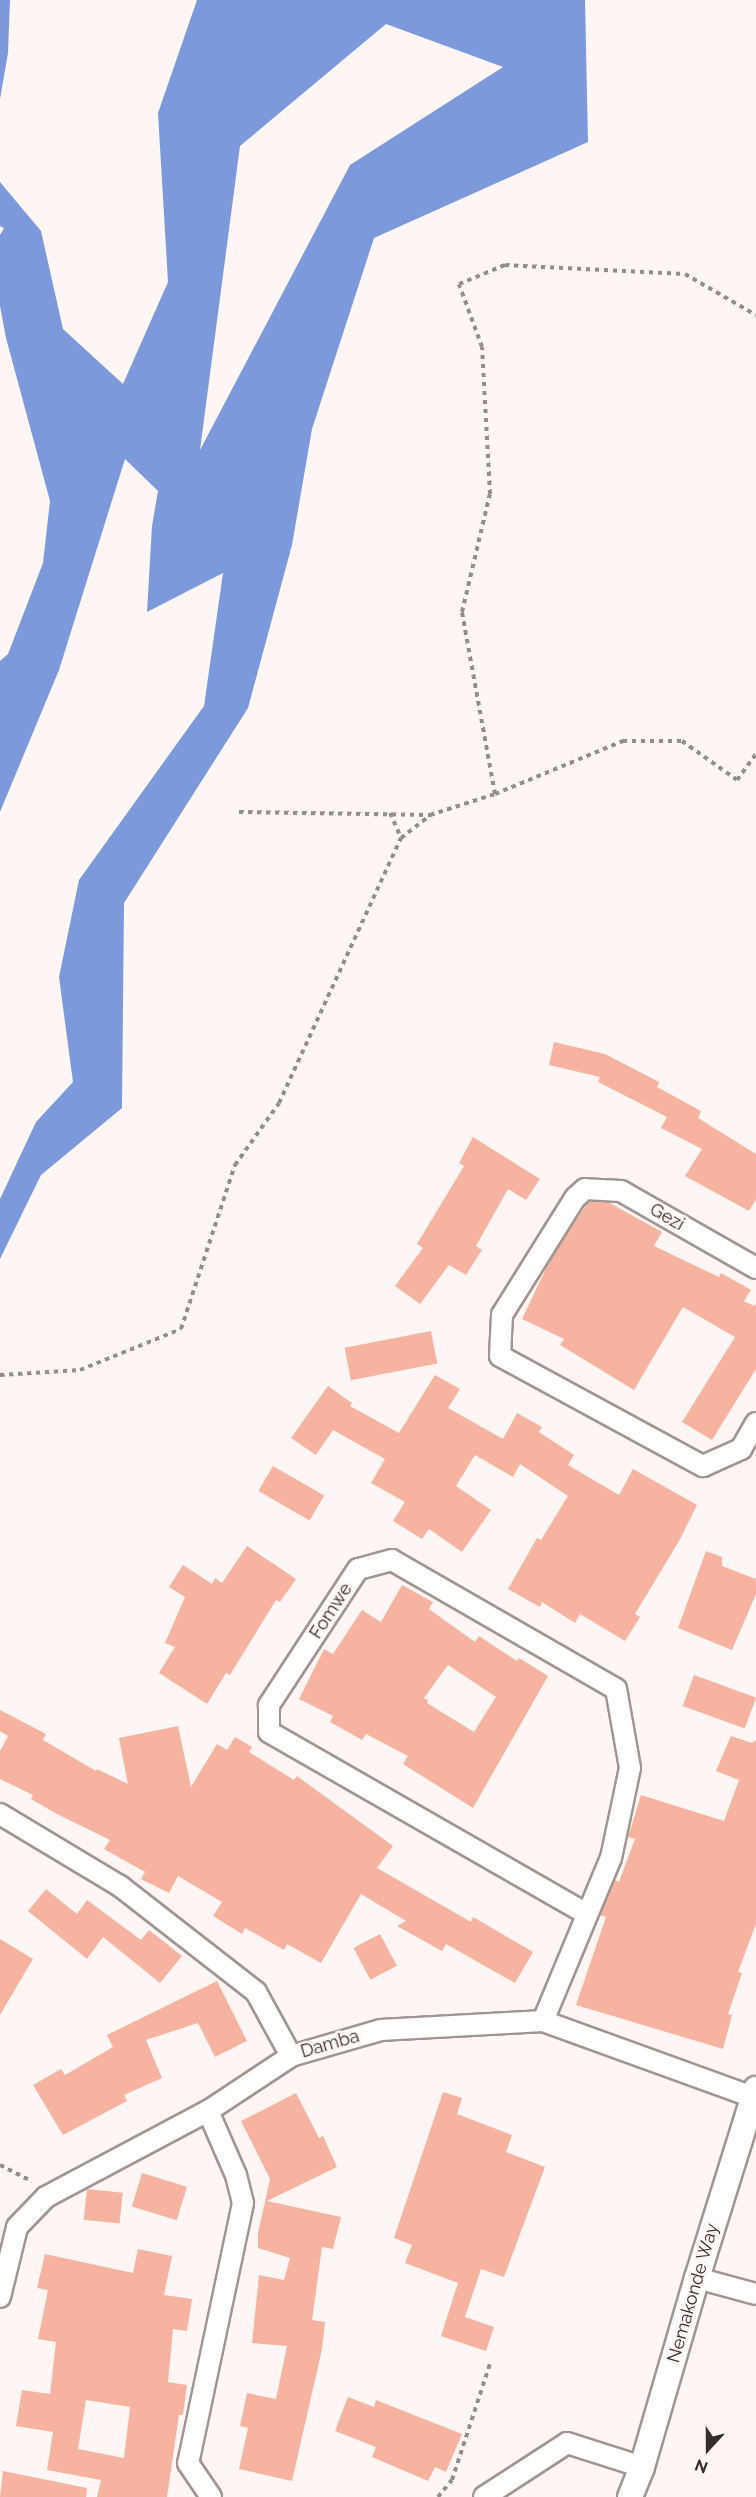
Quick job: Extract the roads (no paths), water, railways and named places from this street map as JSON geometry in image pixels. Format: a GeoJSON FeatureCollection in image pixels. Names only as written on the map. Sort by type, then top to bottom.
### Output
{"type":"FeatureCollection","features":[{"type":"Feature","properties":{"kind":"street","name":"Gezi"},"geometry":{"type":"LineString","coordinates":[[756,1268],[621,1191],[585,1189],[575,1198],[502,1315],[500,1356],[703,1466],[741,1449],[756,1424]]}},
{"type":"Feature","properties":{"kind":"street","name":"Fomwe"},"geometry":{"type":"LineString","coordinates":[[543,2021],[587,1914],[610,1858],[630,1768],[616,1689],[392,1560],[358,1569],[269,1705],[269,1732],[587,1914]]}},
{"type":"Feature","properties":{"kind":"street"},"geometry":{"type":"LineString","coordinates":[[0,1814],[120,1886],[256,1992],[291,2056]]}},
{"type":"Feature","properties":{"kind":"street","name":"Damba"},"geometry":{"type":"LineString","coordinates":[[0,2297],[17,2227],[46,2198],[208,2111],[291,2056],[381,2030],[543,2021],[754,2093]]}},
{"type":"Feature","properties":{"kind":"street","name":"Nemakonde Way"},"geometry":{"type":"LineString","coordinates":[[630,2497],[642,2467],[754,2093]]}},
{"type":"Feature","properties":{"kind":"street"},"geometry":{"type":"LineString","coordinates":[[208,2111],[236,2175],[243,2203],[188,2463],[211,2497]]}},
{"type":"Feature","properties":{"kind":"street"},"geometry":{"type":"LineString","coordinates":[[697,2278],[756,2294]]}},
{"type":"Feature","properties":{"kind":"street"},"geometry":{"type":"LineString","coordinates":[[484,2497],[567,2443],[642,2467]]}},
{"type":"Feature","properties":{"kind":"water"},"geometry":{"type":"Polygon","coordinates":[[[0,0],[10,0],[8,53],[0,99],[0,0]]]}},
{"type":"Feature","properties":{"kind":"water"},"geometry":{"type":"Polygon","coordinates":[[[197,0],[585,0],[588,142],[374,238],[312,429],[292,545],[248,708],[124,903],[122,1108],[41,1175],[0,1259],[0,1199],[36,1122],[73,1082],[59,977],[79,880],[204,706],[223,573],[147,612],[152,526],[158,491],[125,459],[59,670],[0,812],[0,661],[8,654],[43,563],[50,501],[6,338],[0,306],[0,235],[4,228],[0,226],[0,182],[41,231],[63,329],[123,384],[168,282],[158,113],[197,0]],[[386,24],[240,146],[200,450],[350,165],[503,67],[386,24]]]}}]}
